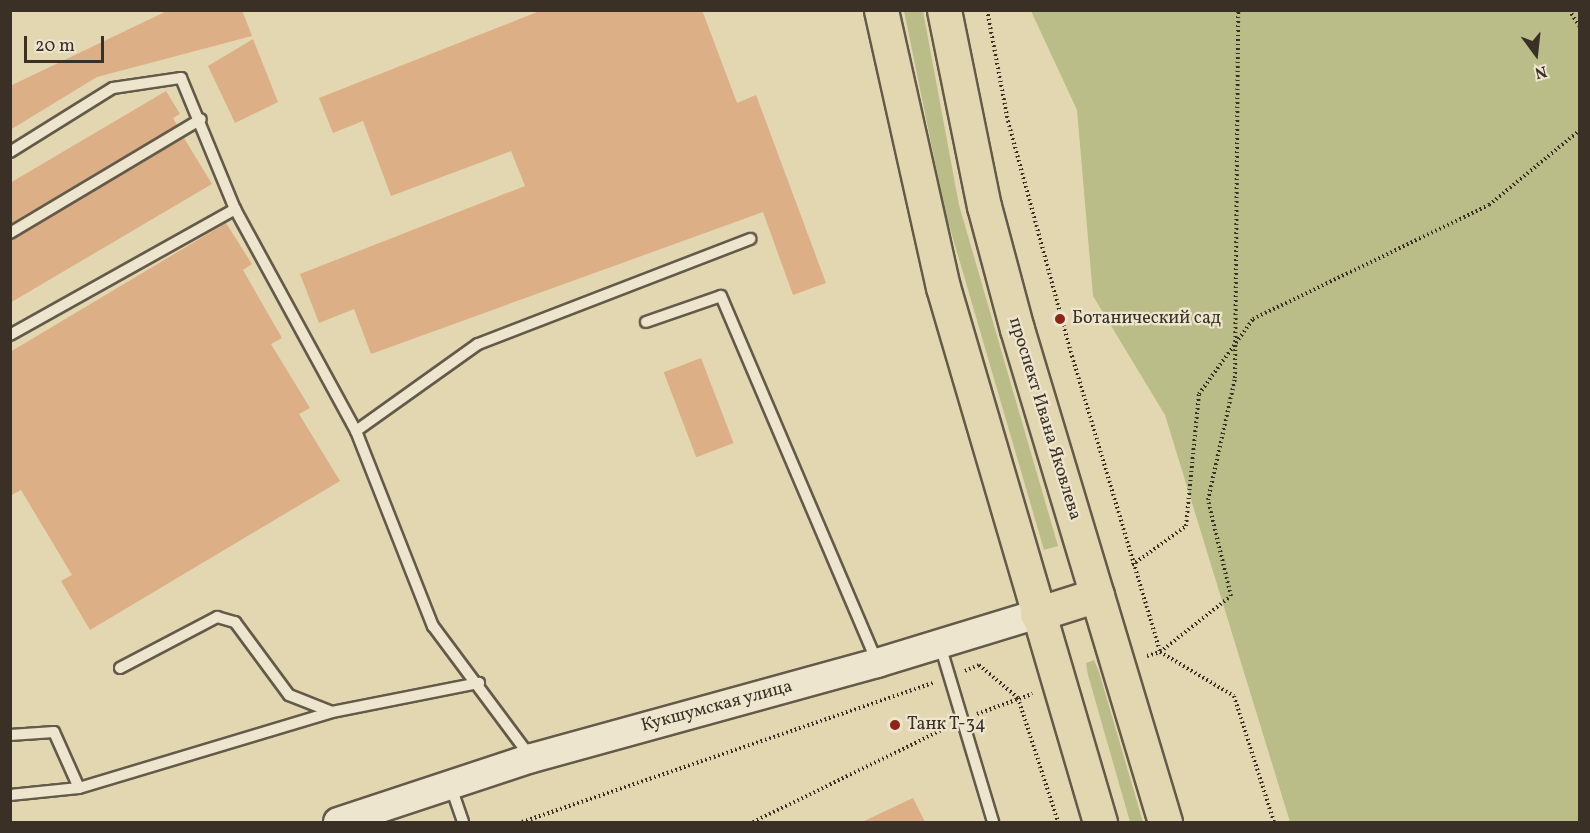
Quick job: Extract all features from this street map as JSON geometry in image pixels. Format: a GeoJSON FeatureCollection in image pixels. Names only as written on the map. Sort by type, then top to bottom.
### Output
{"type":"FeatureCollection","features":[{"type":"Feature","properties":{"kind":"main road"},"geometry":{"type":"LineString","coordinates":[[881,10],[943,287],[1037,614],[1100,822]]}},
{"type":"Feature","properties":{"kind":"main road","name":"проспект Ивана Яковлева"},"geometry":{"type":"LineString","coordinates":[[944,10],[984,206],[1165,822]]}},
{"type":"Feature","properties":{"kind":"main road","name":"Кукшумская улица"},"geometry":{"type":"LineString","coordinates":[[1037,614],[1097,595]]}},
{"type":"Feature","properties":{"kind":"street","name":"Кукшумская улица"},"geometry":{"type":"LineString","coordinates":[[338,822],[532,758],[877,663],[1037,614]]}},
{"type":"Feature","properties":{"kind":"lane"},"geometry":{"type":"LineString","coordinates":[[10,152],[113,88],[182,78],[201,120],[235,209],[356,431],[433,626],[479,683],[532,758]]}},
{"type":"Feature","properties":{"kind":"lane"},"geometry":{"type":"LineString","coordinates":[[10,233],[201,120]]}},
{"type":"Feature","properties":{"kind":"lane"},"geometry":{"type":"LineString","coordinates":[[10,335],[235,209]]}},
{"type":"Feature","properties":{"kind":"lane"},"geometry":{"type":"LineString","coordinates":[[356,431],[478,344],[750,239]]}},
{"type":"Feature","properties":{"kind":"lane"},"geometry":{"type":"LineString","coordinates":[[646,322],[721,296],[877,663]]}},
{"type":"Feature","properties":{"kind":"lane"},"geometry":{"type":"LineString","coordinates":[[120,668],[217,617],[235,622],[289,695],[332,712]]}},
{"type":"Feature","properties":{"kind":"lane"},"geometry":{"type":"LineString","coordinates":[[939,644],[993,822]]}},
{"type":"Feature","properties":{"kind":"lane"},"geometry":{"type":"LineString","coordinates":[[10,795],[79,788],[332,712],[479,683]]}},
{"type":"Feature","properties":{"kind":"lane"},"geometry":{"type":"LineString","coordinates":[[10,735],[54,732],[79,788]]}},
{"type":"Feature","properties":{"kind":"lane"},"geometry":{"type":"LineString","coordinates":[[450,784],[463,822]]}},
{"type":"Feature","properties":{"kind":"path"},"geometry":{"type":"LineString","coordinates":[[987,10],[1008,121],[1132,565],[1160,652],[1234,696],[1274,822]]}},
{"type":"Feature","properties":{"kind":"path"},"geometry":{"type":"LineString","coordinates":[[1160,652],[1231,596],[1208,500],[1235,378],[1238,10]]}},
{"type":"Feature","properties":{"kind":"path"},"geometry":{"type":"LineString","coordinates":[[1569,10],[1580,27]]}},
{"type":"Feature","properties":{"kind":"path"},"geometry":{"type":"LineString","coordinates":[[1132,565],[1186,526],[1198,394],[1253,319],[1489,205],[1580,130]]}},
{"type":"Feature","properties":{"kind":"path"},"geometry":{"type":"LineString","coordinates":[[522,822],[950,677],[979,665],[1018,698],[1058,822]]}},
{"type":"Feature","properties":{"kind":"path"},"geometry":{"type":"LineString","coordinates":[[753,822],[963,720],[1037,692]]}},
{"type":"Feature","properties":{"kind":"green space"},"geometry":{"type":"Polygon","coordinates":[[[904,11],[923,11],[959,205],[1058,546],[1044,550],[945,211],[904,11]]]}},
{"type":"Feature","properties":{"kind":"green space"},"geometry":{"type":"Polygon","coordinates":[[[1031,11],[1579,11],[1579,822],[1290,822],[1165,415],[1093,296],[1077,110],[1031,11]]]}},
{"type":"Feature","properties":{"kind":"green space"},"geometry":{"type":"Polygon","coordinates":[[[1094,660],[1143,822],[1130,822],[1088,675],[1086,663],[1094,660]]]}},
{"type":"Feature","properties":{"kind":"building"},"geometry":{"type":"Polygon","coordinates":[[[169,10],[242,10],[252,36],[97,77],[10,130],[10,86],[169,10]]]}},
{"type":"Feature","properties":{"kind":"building"},"geometry":{"type":"Polygon","coordinates":[[[542,10],[702,10],[737,103],[756,95],[826,283],[793,295],[763,212],[371,354],[354,309],[319,323],[300,274],[525,186],[511,151],[391,196],[363,121],[333,133],[319,98],[542,10]]]}},
{"type":"Feature","properties":{"kind":"building"},"geometry":{"type":"Polygon","coordinates":[[[253,39],[278,102],[235,123],[208,66],[253,39]]]}},
{"type":"Feature","properties":{"kind":"building"},"geometry":{"type":"Polygon","coordinates":[[[166,91],[180,114],[173,118],[177,125],[10,224],[10,183],[166,91]]]}},
{"type":"Feature","properties":{"kind":"building"},"geometry":{"type":"Polygon","coordinates":[[[184,138],[212,184],[10,303],[10,240],[184,138]]]}},
{"type":"Feature","properties":{"kind":"building"},"geometry":{"type":"Polygon","coordinates":[[[226,223],[252,264],[243,270],[282,338],[271,344],[310,408],[299,414],[340,481],[90,630],[61,581],[72,575],[21,490],[10,496],[10,352],[226,223]]]}},
{"type":"Feature","properties":{"kind":"building"},"geometry":{"type":"Polygon","coordinates":[[[701,358],[734,443],[696,457],[664,372],[701,358]]]}},
{"type":"Feature","properties":{"kind":"building"},"geometry":{"type":"Polygon","coordinates":[[[913,798],[925,822],[862,822],[913,798]]]}},
{"type":"Feature","properties":{"kind":"place","name":"Ботанический сад"},"geometry":{"type":"Point","coordinates":[1060,319]}},
{"type":"Feature","properties":{"kind":"place","name":"Танк Т-34"},"geometry":{"type":"Point","coordinates":[895,725]}}]}
